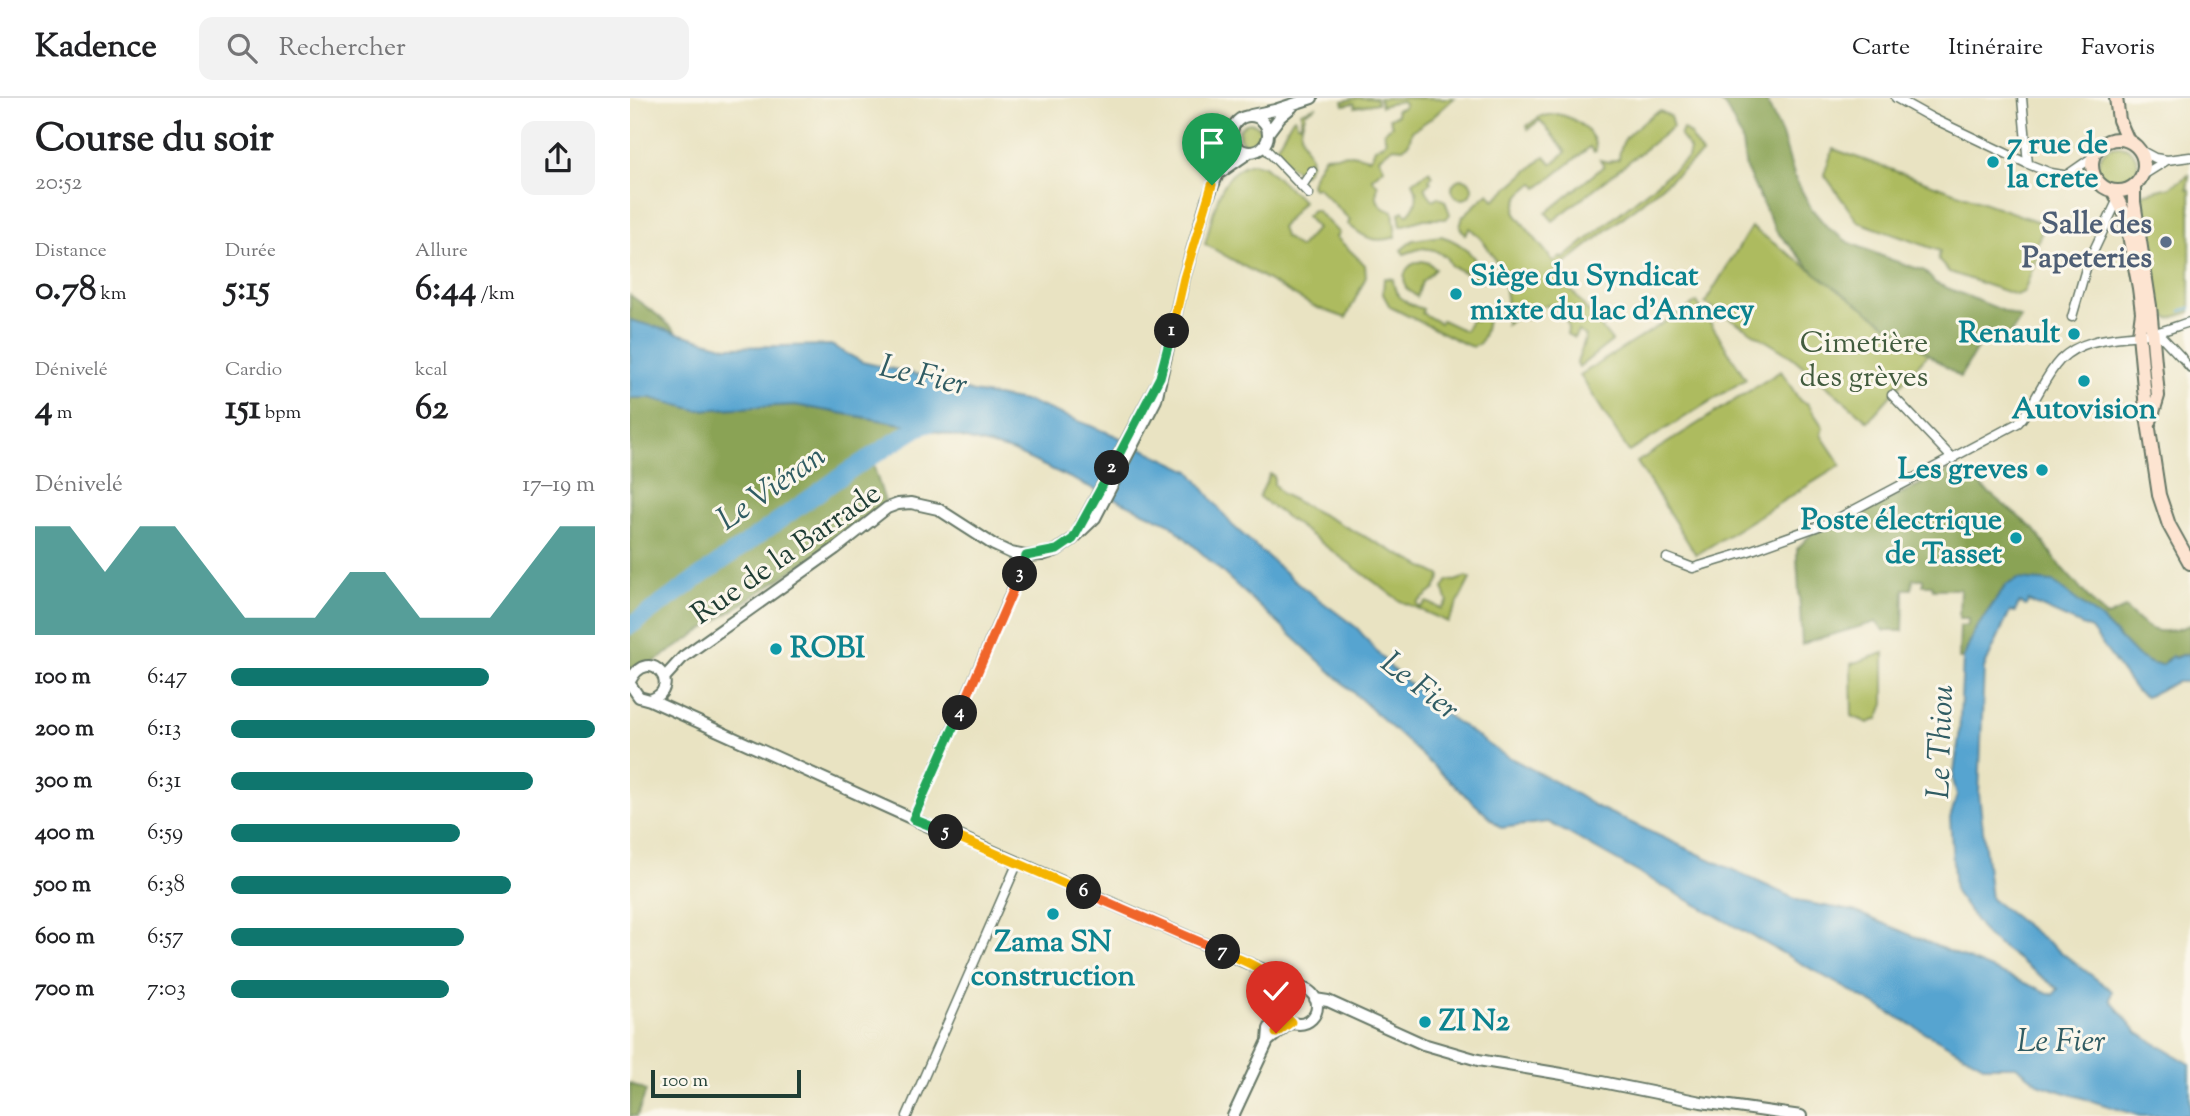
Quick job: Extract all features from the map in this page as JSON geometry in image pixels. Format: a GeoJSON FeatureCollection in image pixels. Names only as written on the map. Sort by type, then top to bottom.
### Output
{"type":"FeatureCollection","features":[{"type":"Feature","properties":{"kind":"main road"},"geometry":{"type":"LineString","coordinates":[[2107,141],[2112,123],[2110,98]]}},
{"type":"Feature","properties":{"kind":"main road"},"geometry":{"type":"LineString","coordinates":[[2116,98],[2119,120],[2128,141]]}},
{"type":"Feature","properties":{"kind":"main road"},"geometry":{"type":"LineString","coordinates":[[2116,195],[2134,187],[2143,176],[2144,165],[2140,150],[2128,141],[2118,139],[2107,141],[2100,146],[2093,157],[2092,170],[2097,181],[2116,195],[2125,214],[2142,312],[2139,334],[2159,495],[2169,525],[2190,563]]}},
{"type":"Feature","properties":{"kind":"main road"},"geometry":{"type":"LineString","coordinates":[[2134,187],[2153,333],[2158,396],[2149,426]]}},
{"type":"Feature","properties":{"kind":"street"},"geometry":{"type":"LineString","coordinates":[[913,819],[1016,585],[1026,556],[1057,550],[1073,539],[1100,499],[1145,416],[1160,377],[1184,278],[1207,200],[1237,121],[1312,98]]}},
{"type":"Feature","properties":{"kind":"street"},"geometry":{"type":"LineString","coordinates":[[1896,98],[2028,164],[2051,173],[2097,181]]}},
{"type":"Feature","properties":{"kind":"street"},"geometry":{"type":"LineString","coordinates":[[2022,98],[2028,164]]}},
{"type":"Feature","properties":{"kind":"street"},"geometry":{"type":"LineString","coordinates":[[1219,174],[1263,146],[1268,133],[1280,117],[1297,103]]}},
{"type":"Feature","properties":{"kind":"street"},"geometry":{"type":"LineString","coordinates":[[1250,115],[1263,121],[1268,133]]}},
{"type":"Feature","properties":{"kind":"street"},"geometry":{"type":"LineString","coordinates":[[1232,135],[1238,147],[1250,152]]}},
{"type":"Feature","properties":{"kind":"street"},"geometry":{"type":"LineString","coordinates":[[1263,146],[1309,194]]}},
{"type":"Feature","properties":{"kind":"street"},"geometry":{"type":"LineString","coordinates":[[2140,150],[2155,158],[2167,160],[2190,157]]}},
{"type":"Feature","properties":{"kind":"street"},"geometry":{"type":"LineString","coordinates":[[2067,175],[2093,157]]}},
{"type":"Feature","properties":{"kind":"street"},"geometry":{"type":"LineString","coordinates":[[2143,176],[2167,160]]}},
{"type":"Feature","properties":{"kind":"street"},"geometry":{"type":"LineString","coordinates":[[1302,186],[1312,171]]}},
{"type":"Feature","properties":{"kind":"street"},"geometry":{"type":"LineString","coordinates":[[2072,317],[2087,265],[2116,195]]}},
{"type":"Feature","properties":{"kind":"street"},"geometry":{"type":"LineString","coordinates":[[1667,558],[1693,568],[1839,519],[2018,423],[2034,404],[2053,368],[2067,354],[2090,343],[2153,333],[2190,321]]}},
{"type":"Feature","properties":{"kind":"street"},"geometry":{"type":"LineString","coordinates":[[2153,333],[2163,338],[2190,368]]}},
{"type":"Feature","properties":{"kind":"street"},"geometry":{"type":"LineString","coordinates":[[1892,395],[1953,458]]}},
{"type":"Feature","properties":{"kind":"street","name":"Rue de la Barrade"},"geometry":{"type":"LineString","coordinates":[[664,683],[683,657],[835,549],[878,514],[898,504],[911,503],[938,509],[994,545],[1026,556]]}},
{"type":"Feature","properties":{"kind":"street","name":"Rue de la Barrade"},"geometry":{"type":"LineString","coordinates":[[653,666],[683,657]]}},
{"type":"Feature","properties":{"kind":"street"},"geometry":{"type":"LineString","coordinates":[[677,712],[662,673],[653,666],[641,667],[630,682],[640,698],[1282,978],[1297,988],[1306,990],[1315,999],[1423,1044],[1478,1060],[1527,1070],[1562,1074],[1691,1101],[1801,1116]]}},
{"type":"Feature","properties":{"kind":"street"},"geometry":{"type":"LineString","coordinates":[[640,698],[656,698],[664,683]]}},
{"type":"Feature","properties":{"kind":"street"},"geometry":{"type":"LineString","coordinates":[[907,1116],[1018,862]]}},
{"type":"Feature","properties":{"kind":"street"},"geometry":{"type":"LineString","coordinates":[[1268,973],[1276,984],[1284,1016],[1291,1022],[1305,1023],[1314,1015],[1342,1008]]}},
{"type":"Feature","properties":{"kind":"street"},"geometry":{"type":"LineString","coordinates":[[1233,1116],[1268,1041],[1269,1029],[1282,1003],[1288,992],[1297,988]]}},
{"type":"Feature","properties":{"kind":"street"},"geometry":{"type":"LineString","coordinates":[[1314,1015],[1317,1007],[1315,999]]}},
{"type":"Feature","properties":{"kind":"street"},"geometry":{"type":"LineString","coordinates":[[1268,1041],[1291,1022]]}},
{"type":"Feature","properties":{"kind":"green space"},"geometry":{"type":"Polygon","coordinates":[[[1376,98],[1377,103],[1355,107],[1354,103],[1344,105],[1343,101],[1376,98]]]}},
{"type":"Feature","properties":{"kind":"green space"},"geometry":{"type":"Polygon","coordinates":[[[1379,98],[1454,98],[1412,131],[1409,143],[1403,148],[1393,147],[1379,158],[1384,168],[1372,178],[1378,186],[1379,203],[1393,211],[1396,237],[1376,240],[1348,224],[1350,220],[1317,187],[1314,189],[1311,185],[1325,156],[1352,154],[1369,158],[1375,148],[1386,142],[1384,132],[1392,125],[1389,118],[1397,115],[1396,110],[1405,104],[1401,101],[1381,106],[1379,98]]]}},
{"type":"Feature","properties":{"kind":"green space"},"geometry":{"type":"Polygon","coordinates":[[[1716,98],[1765,98],[1782,135],[1795,178],[1811,208],[1827,227],[1848,242],[1925,271],[1935,283],[2021,318],[2007,339],[1988,330],[1960,377],[1815,273],[1776,231],[1746,169],[1741,137],[1726,107],[1716,98]]]}},
{"type":"Feature","properties":{"kind":"green space"},"geometry":{"type":"Polygon","coordinates":[[[1317,106],[1305,113],[1301,129],[1311,162],[1304,174],[1289,166],[1275,149],[1293,118],[1295,117],[1297,124],[1301,124],[1301,112],[1317,106]]]}},
{"type":"Feature","properties":{"kind":"green space"},"geometry":{"type":"Polygon","coordinates":[[[1660,111],[1670,116],[1673,127],[1553,221],[1546,213],[1604,166],[1600,160],[1609,162],[1619,159],[1621,146],[1627,137],[1660,111]]]}},
{"type":"Feature","properties":{"kind":"green space"},"geometry":{"type":"Polygon","coordinates":[[[1558,114],[1583,126],[1592,137],[1596,151],[1590,147],[1538,188],[1534,183],[1522,193],[1515,208],[1515,214],[1554,262],[1561,257],[1563,259],[1688,158],[1690,149],[1680,136],[1683,129],[1692,136],[1702,154],[1556,271],[1612,341],[1579,367],[1577,363],[1586,336],[1578,331],[1574,338],[1567,334],[1566,319],[1555,306],[1539,307],[1527,319],[1520,314],[1506,324],[1504,284],[1495,259],[1480,237],[1470,228],[1465,235],[1460,227],[1463,216],[1489,193],[1494,200],[1545,156],[1552,164],[1566,152],[1540,120],[1528,129],[1527,126],[1541,116],[1558,114]]]}},
{"type":"Feature","properties":{"kind":"green space"},"geometry":{"type":"Polygon","coordinates":[[[1250,123],[1258,126],[1261,134],[1258,142],[1250,145],[1242,142],[1239,134],[1242,126],[1250,123]]]}},
{"type":"Feature","properties":{"kind":"green space"},"geometry":{"type":"Polygon","coordinates":[[[2118,146],[2126,147],[2132,152],[2137,158],[2137,174],[2132,180],[2126,185],[2118,186],[2110,185],[2104,180],[2099,174],[2098,166],[2099,158],[2104,152],[2110,147],[2118,146]]]}},
{"type":"Feature","properties":{"kind":"green space","name":"Cimetière des grèves"},"geometry":{"type":"Polygon","coordinates":[[[1833,149],[2045,224],[2035,248],[2039,250],[2024,292],[2016,295],[1949,272],[1938,260],[1940,251],[1858,222],[1824,174],[1833,149]]]}},
{"type":"Feature","properties":{"kind":"green space"},"geometry":{"type":"Polygon","coordinates":[[[1253,163],[1264,166],[1303,201],[1281,228],[1284,236],[1299,248],[1317,228],[1306,216],[1316,210],[1339,233],[1336,237],[1365,265],[1366,277],[1346,318],[1315,307],[1205,244],[1214,208],[1225,184],[1241,167],[1253,163]]]}},
{"type":"Feature","properties":{"kind":"green space"},"geometry":{"type":"Polygon","coordinates":[[[1429,171],[1433,176],[1424,188],[1433,200],[1438,197],[1445,201],[1450,214],[1446,219],[1424,219],[1401,226],[1399,213],[1403,211],[1407,215],[1415,204],[1417,196],[1413,182],[1429,171]]]}},
{"type":"Feature","properties":{"kind":"green space"},"geometry":{"type":"Polygon","coordinates":[[[2189,175],[2187,189],[2190,190],[2190,312],[2169,319],[2158,308],[2142,194],[2170,187],[2189,175]]]}},
{"type":"Feature","properties":{"kind":"green space"},"geometry":{"type":"Polygon","coordinates":[[[1462,179],[1469,182],[1472,189],[1469,196],[1462,199],[1455,196],[1452,189],[1455,182],[1462,179]]]}},
{"type":"Feature","properties":{"kind":"green space","name":"Cimetière des grèves"},"geometry":{"type":"Polygon","coordinates":[[[1751,227],[1929,353],[1868,421],[1792,357],[1705,303],[1751,227]]]}},
{"type":"Feature","properties":{"kind":"green space"},"geometry":{"type":"Polygon","coordinates":[[[1441,236],[1456,242],[1469,252],[1479,266],[1483,281],[1451,266],[1446,257],[1434,250],[1422,248],[1404,254],[1401,250],[1413,240],[1441,236]]]}},
{"type":"Feature","properties":{"kind":"green space"},"geometry":{"type":"Polygon","coordinates":[[[1422,261],[1435,269],[1422,282],[1417,297],[1406,288],[1404,278],[1406,270],[1412,264],[1422,261]]]}},
{"type":"Feature","properties":{"kind":"green space"},"geometry":{"type":"Polygon","coordinates":[[[1384,278],[1393,279],[1399,296],[1423,309],[1422,313],[1440,323],[1442,320],[1465,331],[1472,318],[1476,321],[1486,307],[1486,325],[1480,343],[1473,347],[1467,345],[1390,307],[1383,294],[1384,278]]]}},
{"type":"Feature","properties":{"kind":"green space"},"geometry":{"type":"Polygon","coordinates":[[[630,295],[660,317],[677,333],[630,320],[630,295]]]}},
{"type":"Feature","properties":{"kind":"green space"},"geometry":{"type":"Polygon","coordinates":[[[1697,302],[1746,379],[1629,452],[1580,375],[1697,302]]]}},
{"type":"Feature","properties":{"kind":"green space"},"geometry":{"type":"Polygon","coordinates":[[[1781,371],[1800,401],[1807,403],[1823,427],[1821,435],[1841,465],[1696,555],[1637,462],[1781,371]]]}},
{"type":"Feature","properties":{"kind":"green space"},"geometry":{"type":"Polygon","coordinates":[[[650,397],[697,410],[795,405],[916,427],[871,458],[887,508],[630,678],[630,398],[650,397]]]}},
{"type":"Feature","properties":{"kind":"green space"},"geometry":{"type":"Polygon","coordinates":[[[1952,469],[1963,472],[2035,530],[2060,566],[2106,617],[2125,608],[2154,630],[2169,631],[2190,625],[2190,653],[2167,659],[2162,665],[2152,664],[2137,656],[2101,619],[2003,589],[1974,631],[1963,659],[1959,659],[1960,626],[1968,625],[1968,618],[1959,618],[1960,589],[1933,589],[1932,585],[1923,585],[1923,579],[1913,579],[1912,589],[1904,589],[1903,631],[1885,631],[1876,622],[1802,645],[1797,549],[1811,534],[1952,469]]]}},
{"type":"Feature","properties":{"kind":"green space"},"geometry":{"type":"Polygon","coordinates":[[[1270,474],[1274,476],[1274,484],[1282,494],[1441,576],[1435,589],[1417,603],[1420,608],[1427,602],[1442,609],[1448,602],[1443,588],[1448,580],[1455,581],[1466,577],[1470,579],[1448,622],[1400,601],[1259,497],[1270,474]]]}},
{"type":"Feature","properties":{"kind":"green space"},"geometry":{"type":"Polygon","coordinates":[[[1884,653],[1884,704],[1878,719],[1868,723],[1852,716],[1851,664],[1884,653]]]}},
{"type":"Feature","properties":{"kind":"green space"},"geometry":{"type":"Polygon","coordinates":[[[630,1083],[646,1091],[637,1116],[630,1116],[630,1083]]]}},
{"type":"Feature","properties":{"kind":"water","name":"Le Fier"},"geometry":{"type":"Polygon","coordinates":[[[630,320],[727,347],[831,345],[862,362],[919,375],[973,392],[1030,402],[1114,435],[1190,471],[1232,525],[1297,583],[1357,628],[1391,668],[1441,711],[1501,753],[1595,806],[1802,902],[1854,911],[2053,995],[2058,989],[1987,936],[1955,892],[1950,818],[1957,795],[1953,780],[1959,737],[1963,659],[1974,632],[2006,585],[2018,579],[2053,582],[2101,619],[2137,656],[2152,664],[2162,665],[2172,656],[2174,658],[2190,653],[2190,682],[2176,682],[2146,697],[2136,691],[2091,629],[2028,601],[2026,606],[2019,603],[2015,612],[2010,611],[1984,668],[1979,794],[1991,899],[2112,991],[2110,1000],[2138,1033],[2190,1064],[2190,1116],[2140,1116],[2041,1085],[2016,1066],[1985,1066],[1548,822],[1501,828],[1170,524],[1012,451],[919,427],[795,405],[697,410],[650,398],[630,398],[630,320]]]}},
{"type":"Feature","properties":{"kind":"waterway"},"geometry":{"type":"LineString","coordinates":[[2181,311],[2190,308]]}},
{"type":"Feature","properties":{"kind":"waterway","name":"Le Viéran"},"geometry":{"type":"LineString","coordinates":[[630,626],[850,470],[919,427],[941,419]]}},
{"type":"Feature","properties":{"kind":"place","name":"7 rue de la crete"},"geometry":{"type":"Point","coordinates":[1993,162]}},
{"type":"Feature","properties":{"kind":"place","name":"Salle des Papeteries"},"geometry":{"type":"Point","coordinates":[2166,242]}},
{"type":"Feature","properties":{"kind":"place","name":"Siège du Syndicat mixte du lac d'Annecy"},"geometry":{"type":"Point","coordinates":[1456,294]}},
{"type":"Feature","properties":{"kind":"place","name":"Renault"},"geometry":{"type":"Point","coordinates":[2074,334]}},
{"type":"Feature","properties":{"kind":"place","name":"Autovision"},"geometry":{"type":"Point","coordinates":[2084,381]}},
{"type":"Feature","properties":{"kind":"place","name":"Les greves"},"geometry":{"type":"Point","coordinates":[2042,470]}},
{"type":"Feature","properties":{"kind":"place","name":"Poste électrique de Tasset"},"geometry":{"type":"Point","coordinates":[2016,538]}},
{"type":"Feature","properties":{"kind":"place","name":"ROBI"},"geometry":{"type":"Point","coordinates":[776,649]}},
{"type":"Feature","properties":{"kind":"place","name":"Zama SN construction"},"geometry":{"type":"Point","coordinates":[1053,914]}},
{"type":"Feature","properties":{"kind":"place","name":"ZI N2"},"geometry":{"type":"Point","coordinates":[1425,1022]}},
{"type":"Feature","properties":{"kind":"route"},"geometry":{"type":"LineString","coordinates":[[1212,185],[1184,278],[1160,377],[1073,539],[1057,550],[1026,556],[1016,585],[913,819],[998,853],[1268,973],[1282,999],[1282,1012],[1291,1022],[1276,1033]]}},
{"type":"Feature","properties":{"kind":"water label","name":"Le Thiou"},"geometry":{"type":"Point","coordinates":[1942,742]}}]}
